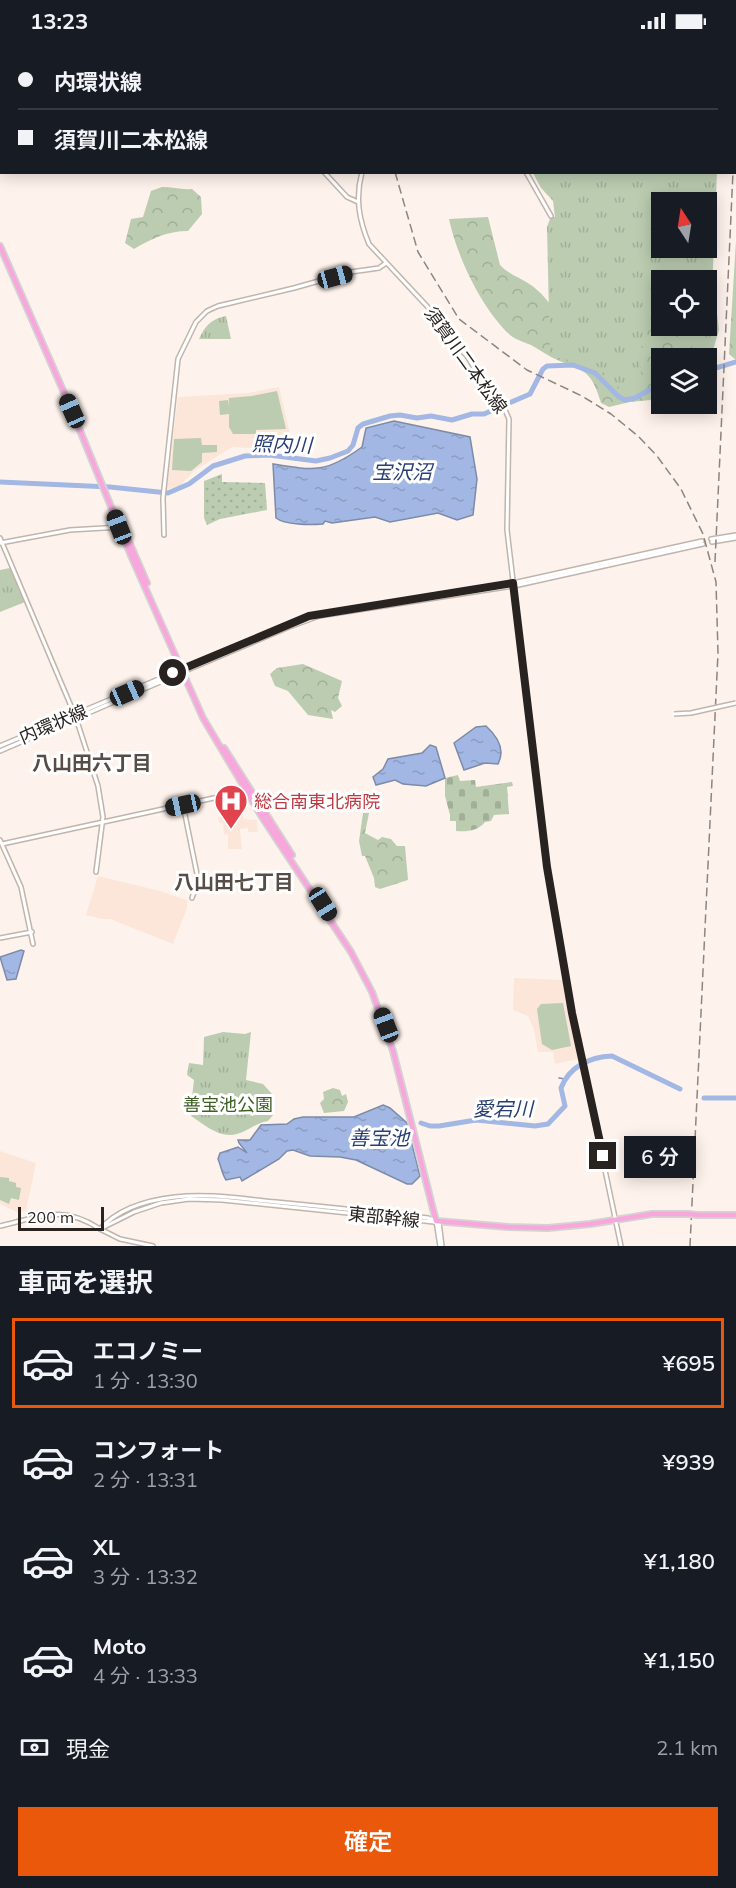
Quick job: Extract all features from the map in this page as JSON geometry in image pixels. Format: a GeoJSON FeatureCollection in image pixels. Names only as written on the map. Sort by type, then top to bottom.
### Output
{"type":"FeatureCollection","features":[{"type":"Feature","properties":{"kind":"highway"},"geometry":{"type":"LineString","coordinates":[[0,238],[121,527],[198,701],[249,791],[355,954],[373,988],[389,1027],[437,1222],[528,1228],[574,1226],[652,1214],[736,1215]]}},
{"type":"Feature","properties":{"kind":"highway"},"geometry":{"type":"LineString","coordinates":[[0,246],[103,481]]}},
{"type":"Feature","properties":{"kind":"street"},"geometry":{"type":"LineString","coordinates":[[326,174],[349,199],[358,202]]}},
{"type":"Feature","properties":{"kind":"street","name":"須賀川二本松線"},"geometry":{"type":"LineString","coordinates":[[362,174],[358,202],[369,244],[438,318],[449,338],[467,356],[481,379],[501,404],[509,424],[506,515],[547,867],[567,990],[621,1246]]}},
{"type":"Feature","properties":{"kind":"street"},"geometry":{"type":"LineString","coordinates":[[527,174],[551,216]]}},
{"type":"Feature","properties":{"kind":"street"},"geometry":{"type":"LineString","coordinates":[[164,535],[164,490],[178,359],[200,316],[207,310],[218,306],[351,272],[379,268],[386,263]]}},
{"type":"Feature","properties":{"kind":"street"},"geometry":{"type":"LineString","coordinates":[[96,872],[102,822],[98,786],[75,716],[1,541],[70,530],[121,527]]}},
{"type":"Feature","properties":{"kind":"street"},"geometry":{"type":"LineString","coordinates":[[712,541],[736,536]]}},
{"type":"Feature","properties":{"kind":"street"},"geometry":{"type":"LineString","coordinates":[[0,749],[174,674],[319,616],[513,584],[703,543]]}},
{"type":"Feature","properties":{"kind":"street"},"geometry":{"type":"LineString","coordinates":[[674,714],[691,713],[736,703]]}},
{"type":"Feature","properties":{"kind":"street"},"geometry":{"type":"LineString","coordinates":[[33,944],[21,887],[1,842],[249,791]]}},
{"type":"Feature","properties":{"kind":"street"},"geometry":{"type":"LineString","coordinates":[[183,805],[197,874],[197,884],[192,898]]}},
{"type":"Feature","properties":{"kind":"street"},"geometry":{"type":"LineString","coordinates":[[0,938],[32,932]]}},
{"type":"Feature","properties":{"kind":"street","name":"東部幹線"},"geometry":{"type":"LineString","coordinates":[[100,1229],[110,1220],[140,1205],[164,1198],[191,1196],[231,1197],[372,1211],[428,1218],[437,1222]]}},
{"type":"Feature","properties":{"kind":"street"},"geometry":{"type":"LineString","coordinates":[[0,1226],[40,1215],[59,1214],[78,1217],[120,1239],[153,1246]]}},
{"type":"Feature","properties":{"kind":"street"},"geometry":{"type":"LineString","coordinates":[[437,1222],[441,1246]]}},
{"type":"Feature","properties":{"kind":"shaded area"},"geometry":{"type":"Polygon","coordinates":[[[279,387],[294,451],[232,447],[194,471],[179,487],[167,489],[178,397],[248,393],[279,387]]]}},
{"type":"Feature","properties":{"kind":"shaded area","name":"総合南東北病院"},"geometry":{"type":"Polygon","coordinates":[[[242,812],[244,819],[257,820],[258,832],[248,832],[248,828],[240,829],[242,849],[228,849],[228,834],[224,835],[223,823],[219,823],[218,817],[242,812]]]}},
{"type":"Feature","properties":{"kind":"shaded area"},"geometry":{"type":"Polygon","coordinates":[[[98,876],[187,900],[187,908],[173,944],[110,919],[86,915],[98,876]]]}},
{"type":"Feature","properties":{"kind":"shaded area"},"geometry":{"type":"Polygon","coordinates":[[[514,978],[563,980],[578,1059],[555,1064],[553,1052],[538,1052],[534,1030],[528,1016],[513,1010],[514,978]]]}},
{"type":"Feature","properties":{"kind":"shaded area"},"geometry":{"type":"Polygon","coordinates":[[[0,1151],[36,1163],[26,1211],[17,1212],[0,1204],[0,1151]]]}},
{"type":"Feature","properties":{"kind":"green space"},"geometry":{"type":"Polygon","coordinates":[[[534,174],[717,174],[716,192],[651,192],[651,258],[713,258],[713,270],[651,270],[651,328],[646,329],[639,357],[643,387],[626,394],[597,366],[550,356],[547,227],[551,216],[555,217],[553,201],[541,188],[534,174]]]}},
{"type":"Feature","properties":{"kind":"green space"},"geometry":{"type":"Polygon","coordinates":[[[162,187],[192,189],[201,197],[202,214],[188,231],[160,236],[134,249],[125,243],[131,219],[143,217],[151,191],[162,187]]]}},
{"type":"Feature","properties":{"kind":"green space"},"geometry":{"type":"Polygon","coordinates":[[[488,217],[500,265],[536,289],[556,310],[651,306],[651,336],[717,336],[717,314],[719,330],[714,348],[651,348],[651,400],[609,407],[601,403],[593,382],[583,371],[517,340],[500,324],[481,297],[464,266],[449,219],[488,217]]]}},
{"type":"Feature","properties":{"kind":"green space"},"geometry":{"type":"Polygon","coordinates":[[[736,241],[736,360],[729,354],[736,241]]]}},
{"type":"Feature","properties":{"kind":"green space"},"geometry":{"type":"Polygon","coordinates":[[[226,316],[231,339],[199,339],[209,324],[226,316]]]}},
{"type":"Feature","properties":{"kind":"green space"},"geometry":{"type":"Polygon","coordinates":[[[676,336],[710,336],[710,348],[682,348],[681,340],[676,336]]]}},
{"type":"Feature","properties":{"kind":"green space"},"geometry":{"type":"Polygon","coordinates":[[[277,391],[286,429],[256,430],[256,434],[233,434],[229,427],[229,414],[220,415],[219,401],[228,400],[228,407],[229,398],[277,391]]]}},
{"type":"Feature","properties":{"kind":"green space"},"geometry":{"type":"Polygon","coordinates":[[[201,438],[202,445],[217,445],[217,452],[202,453],[202,462],[191,471],[172,470],[174,439],[201,438]]]}},
{"type":"Feature","properties":{"kind":"green space"},"geometry":{"type":"Polygon","coordinates":[[[222,474],[222,482],[265,483],[267,510],[220,519],[207,525],[204,518],[204,481],[222,474]]]}},
{"type":"Feature","properties":{"kind":"green space"},"geometry":{"type":"Polygon","coordinates":[[[10,568],[25,602],[0,612],[0,570],[10,568]]]}},
{"type":"Feature","properties":{"kind":"green space"},"geometry":{"type":"Polygon","coordinates":[[[303,664],[342,681],[338,698],[342,706],[335,712],[331,710],[333,719],[308,715],[288,691],[275,686],[270,674],[277,668],[303,664]]]}},
{"type":"Feature","properties":{"kind":"green space"},"geometry":{"type":"Polygon","coordinates":[[[458,775],[460,781],[475,780],[476,787],[512,782],[513,786],[507,787],[509,814],[494,815],[491,821],[472,830],[456,831],[456,821],[450,821],[445,796],[445,778],[458,775]]]}},
{"type":"Feature","properties":{"kind":"green space"},"geometry":{"type":"Polygon","coordinates":[[[363,813],[369,813],[365,833],[378,840],[382,837],[391,839],[397,846],[405,846],[408,880],[380,889],[375,887],[374,878],[365,856],[362,856],[359,841],[363,813]]]}},
{"type":"Feature","properties":{"kind":"green space"},"geometry":{"type":"Polygon","coordinates":[[[563,1003],[571,1046],[552,1050],[542,1044],[537,1009],[541,1004],[563,1003]]]}},
{"type":"Feature","properties":{"kind":"green space","name":"善宝池公園"},"geometry":{"type":"Polygon","coordinates":[[[223,1032],[245,1034],[251,1032],[246,1080],[263,1084],[273,1095],[263,1105],[273,1115],[268,1121],[231,1135],[219,1133],[191,1116],[197,1099],[192,1097],[194,1080],[187,1075],[189,1063],[203,1065],[204,1037],[223,1032]]]}},
{"type":"Feature","properties":{"kind":"green space"},"geometry":{"type":"Polygon","coordinates":[[[333,1088],[340,1090],[342,1096],[346,1094],[348,1102],[344,1111],[324,1113],[320,1103],[324,1099],[323,1092],[333,1088]]]}},
{"type":"Feature","properties":{"kind":"green space"},"geometry":{"type":"Polygon","coordinates":[[[0,1177],[9,1178],[9,1181],[16,1183],[16,1187],[21,1188],[19,1200],[11,1198],[9,1204],[0,1200],[0,1177]]]}},
{"type":"Feature","properties":{"kind":"water","name":"宝沢沼"},"geometry":{"type":"Polygon","coordinates":[[[394,421],[470,437],[477,479],[473,515],[457,520],[438,513],[390,522],[375,517],[332,523],[325,521],[323,524],[291,523],[276,518],[273,464],[310,469],[329,466],[362,447],[366,428],[394,421]]]}},
{"type":"Feature","properties":{"kind":"water"},"geometry":{"type":"Polygon","coordinates":[[[486,726],[494,734],[501,748],[498,764],[485,763],[464,770],[454,743],[476,727],[486,726]]]}},
{"type":"Feature","properties":{"kind":"water"},"geometry":{"type":"Polygon","coordinates":[[[430,745],[436,747],[445,778],[426,786],[403,784],[395,780],[376,785],[373,777],[383,769],[388,759],[422,753],[430,745]]]}},
{"type":"Feature","properties":{"kind":"water"},"geometry":{"type":"Polygon","coordinates":[[[24,951],[16,979],[7,980],[0,957],[24,951]]]}},
{"type":"Feature","properties":{"kind":"water","name":"善宝池"},"geometry":{"type":"Polygon","coordinates":[[[383,1105],[407,1123],[420,1176],[412,1184],[407,1184],[356,1160],[310,1156],[293,1150],[287,1151],[279,1159],[242,1181],[240,1177],[226,1180],[223,1175],[218,1159],[220,1153],[238,1147],[247,1153],[238,1140],[250,1140],[261,1125],[287,1124],[303,1117],[354,1117],[383,1105]]]}},
{"type":"Feature","properties":{"kind":"waterway","name":"照内川"},"geometry":{"type":"LineString","coordinates":[[717,368],[736,362]]}},
{"type":"Feature","properties":{"kind":"waterway","name":"照内川"},"geometry":{"type":"LineString","coordinates":[[0,482],[110,487],[168,493],[189,484],[213,466],[245,456],[269,455],[316,461],[330,458],[348,451],[353,445],[358,428],[363,424],[390,416],[417,418],[431,416],[452,420],[472,414],[484,414],[530,394],[543,369],[547,366],[573,365],[595,373],[625,400],[635,398],[651,389]]}},
{"type":"Feature","properties":{"kind":"waterway","name":"愛宕川"},"geometry":{"type":"LineString","coordinates":[[421,1123],[439,1126],[476,1120],[535,1126],[548,1124],[565,1106],[561,1088],[569,1074],[595,1058],[612,1056],[680,1089]]}},
{"type":"Feature","properties":{"kind":"waterway","name":"愛宕川"},"geometry":{"type":"LineString","coordinates":[[559,1078],[565,1079]]}},
{"type":"Feature","properties":{"kind":"waterway","name":"愛宕川"},"geometry":{"type":"LineString","coordinates":[[704,1098],[736,1098]]}},
{"type":"Feature","properties":{"kind":"railway"},"geometry":{"type":"LineString","coordinates":[[396,174],[418,252],[459,319],[527,370],[582,396],[611,414],[638,436],[657,456],[681,489],[703,534],[716,582],[718,653],[690,1246]]}},
{"type":"Feature","properties":{"kind":"railway"},"geometry":{"type":"LineString","coordinates":[[715,562],[733,174]]}},
{"type":"Feature","properties":{"kind":"place","name":"総合南東北病院"},"geometry":{"type":"Point","coordinates":[231,830]}},
{"type":"Feature","properties":{"kind":"district","name":"八山田六丁目"},"geometry":{"type":"Point","coordinates":[92,762]}},
{"type":"Feature","properties":{"kind":"district","name":"八山田七丁目"},"geometry":{"type":"Point","coordinates":[234,881]}},
{"type":"Feature","properties":{"kind":"route"},"geometry":{"type":"LineString","coordinates":[[173,673],[309,616],[513,583],[547,867],[567,990],[603,1156]]}}]}
